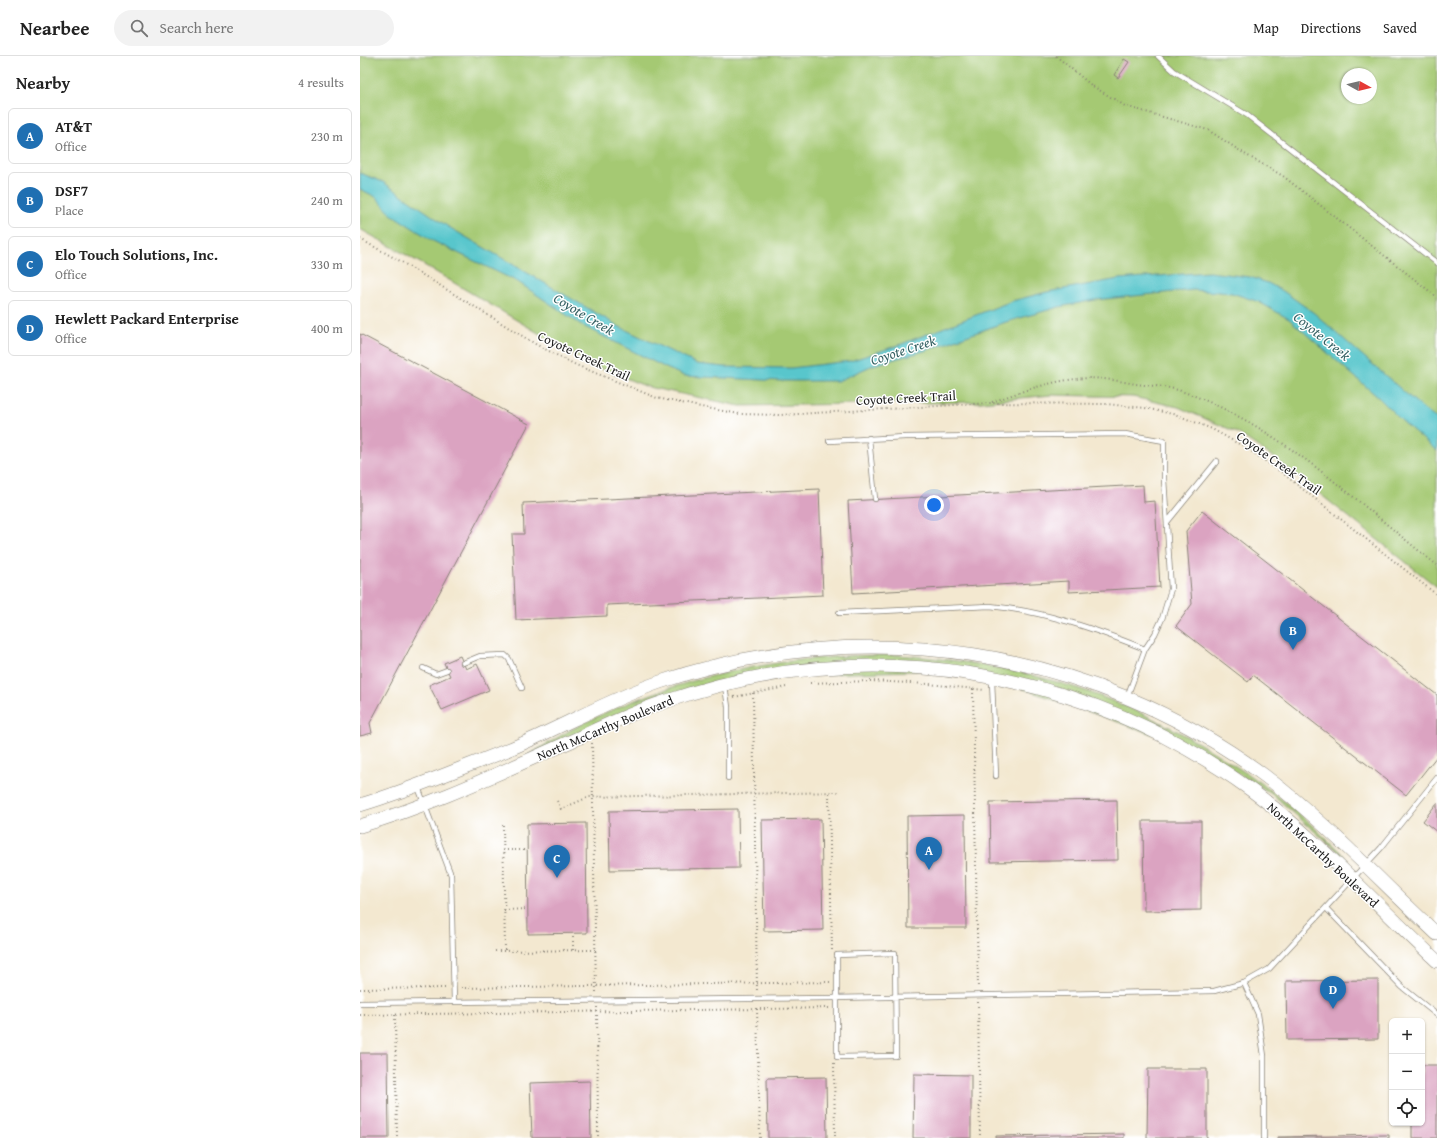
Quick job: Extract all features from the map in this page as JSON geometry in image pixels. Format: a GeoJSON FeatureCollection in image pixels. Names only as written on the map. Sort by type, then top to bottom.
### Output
{"type":"FeatureCollection","features":[{"type":"Feature","properties":{"kind":"main road","name":"North McCarthy Boulevard"},"geometry":{"type":"LineString","coordinates":[[360,805],[417,786],[524,743],[618,698],[659,682],[716,665],[786,652],[827,647],[914,647],[954,651],[1030,665],[1101,686],[1127,697],[1202,734],[1252,767],[1314,816],[1437,934]]}},
{"type":"Feature","properties":{"kind":"main road","name":"North McCarthy Boulevard"},"geometry":{"type":"LineString","coordinates":[[360,826],[424,805],[665,701],[725,684],[789,672],[829,667],[912,667],[992,677],[1053,692],[1094,705],[1128,719],[1192,752],[1247,787],[1280,813],[1437,961]]}},
{"type":"Feature","properties":{"kind":"lane"},"geometry":{"type":"LineString","coordinates":[[1158,56],[1174,71],[1247,115],[1437,263]]}},
{"type":"Feature","properties":{"kind":"lane"},"geometry":{"type":"LineString","coordinates":[[829,442],[870,438],[1125,434],[1164,441],[1164,479],[1168,521],[1171,589],[1156,634],[1145,650],[1127,697]]}},
{"type":"Feature","properties":{"kind":"lane"},"geometry":{"type":"LineString","coordinates":[[870,438],[875,499]]}},
{"type":"Feature","properties":{"kind":"lane"},"geometry":{"type":"LineString","coordinates":[[1168,521],[1217,461]]}},
{"type":"Feature","properties":{"kind":"lane"},"geometry":{"type":"LineString","coordinates":[[839,613],[990,606],[1009,608],[1068,620],[1145,650]]}},
{"type":"Feature","properties":{"kind":"lane"},"geometry":{"type":"LineString","coordinates":[[463,663],[480,656],[507,656],[522,688]]}},
{"type":"Feature","properties":{"kind":"lane"},"geometry":{"type":"LineString","coordinates":[[423,668],[436,674],[447,670]]}},
{"type":"Feature","properties":{"kind":"lane"},"geometry":{"type":"LineString","coordinates":[[992,677],[996,776]]}},
{"type":"Feature","properties":{"kind":"lane"},"geometry":{"type":"LineString","coordinates":[[725,684],[727,699],[728,778]]}},
{"type":"Feature","properties":{"kind":"lane"},"geometry":{"type":"LineString","coordinates":[[360,1003],[838,998],[1214,991],[1244,983],[1269,969],[1381,848],[1437,778]]}},
{"type":"Feature","properties":{"kind":"lane"},"geometry":{"type":"LineString","coordinates":[[417,786],[451,875],[454,1002]]}},
{"type":"Feature","properties":{"kind":"lane"},"geometry":{"type":"LineString","coordinates":[[1326,908],[1402,986],[1437,1015]]}},
{"type":"Feature","properties":{"kind":"lane"},"geometry":{"type":"LineString","coordinates":[[895,953],[896,1056],[837,1057],[838,998],[837,955],[895,953]]}},
{"type":"Feature","properties":{"kind":"lane"},"geometry":{"type":"LineString","coordinates":[[1244,983],[1258,1014],[1264,1056],[1264,1138]]}},
{"type":"Feature","properties":{"kind":"path"},"geometry":{"type":"LineString","coordinates":[[1056,56],[1091,85],[1125,106],[1208,130],[1283,176],[1437,297]]}},
{"type":"Feature","properties":{"kind":"path","name":"Coyote Creek Trail"},"geometry":{"type":"LineString","coordinates":[[360,239],[400,261],[537,345],[583,368],[657,398],[739,414],[774,415],[990,403],[1106,404],[1145,408],[1177,415],[1212,429],[1248,449],[1285,475],[1437,595]]}},
{"type":"Feature","properties":{"kind":"path"},"geometry":{"type":"LineString","coordinates":[[990,403],[1043,384],[1078,378],[1123,382],[1180,390],[1226,409],[1258,426],[1317,468],[1386,526],[1437,564]]}},
{"type":"Feature","properties":{"kind":"path"},"geometry":{"type":"LineString","coordinates":[[806,683],[872,681],[929,684],[993,691]]}},
{"type":"Feature","properties":{"kind":"path"},"geometry":{"type":"LineString","coordinates":[[727,699],[791,686]]}},
{"type":"Feature","properties":{"kind":"path"},"geometry":{"type":"LineString","coordinates":[[973,688],[980,1138]]}},
{"type":"Feature","properties":{"kind":"path"},"geometry":{"type":"LineString","coordinates":[[753,693],[760,1138]]}},
{"type":"Feature","properties":{"kind":"path"},"geometry":{"type":"LineString","coordinates":[[592,732],[598,1138]]}},
{"type":"Feature","properties":{"kind":"path"},"geometry":{"type":"LineString","coordinates":[[557,801],[561,809],[588,797],[838,792]]}},
{"type":"Feature","properties":{"kind":"path"},"geometry":{"type":"LineString","coordinates":[[503,825],[505,951]]}},
{"type":"Feature","properties":{"kind":"path"},"geometry":{"type":"LineString","coordinates":[[503,850],[527,850]]}},
{"type":"Feature","properties":{"kind":"path"},"geometry":{"type":"LineString","coordinates":[[504,910],[528,909]]}},
{"type":"Feature","properties":{"kind":"path"},"geometry":{"type":"LineString","coordinates":[[573,934],[573,950]]}},
{"type":"Feature","properties":{"kind":"path"},"geometry":{"type":"LineString","coordinates":[[495,951],[596,950]]}},
{"type":"Feature","properties":{"kind":"path"},"geometry":{"type":"LineString","coordinates":[[360,989],[832,982]]}},
{"type":"Feature","properties":{"kind":"path"},"geometry":{"type":"LineString","coordinates":[[360,1015],[833,1008]]}},
{"type":"Feature","properties":{"kind":"path"},"geometry":{"type":"LineString","coordinates":[[395,1015],[397,1138]]}},
{"type":"Feature","properties":{"kind":"green space"},"geometry":{"type":"Polygon","coordinates":[[[360,56],[1437,56],[1437,587],[1276,459],[1236,432],[1178,407],[1133,397],[1051,395],[981,402],[740,406],[648,387],[592,365],[424,265],[360,229],[360,56]]]}},
{"type":"Feature","properties":{"kind":"green space"},"geometry":{"type":"Polygon","coordinates":[[[898,655],[949,660],[997,668],[1042,678],[1086,691],[1129,708],[1172,728],[1214,752],[1256,780],[1301,815],[1347,860],[1271,793],[1195,749],[967,669],[737,677],[528,755],[578,726],[616,708],[654,693],[693,681],[734,671],[815,658],[898,655]]]}},
{"type":"Feature","properties":{"kind":"water","name":"Coyote Creek"},"geometry":{"type":"Polygon","coordinates":[[[360,173],[383,182],[447,226],[620,327],[697,364],[725,367],[791,368],[850,361],[899,345],[1012,301],[1047,292],[1119,279],[1209,272],[1250,277],[1268,283],[1283,291],[1314,313],[1427,412],[1437,419],[1437,451],[1289,319],[1259,302],[1232,293],[1193,290],[1095,300],[1059,307],[1006,322],[924,351],[873,365],[838,381],[782,381],[684,376],[583,326],[518,282],[433,241],[391,214],[376,197],[360,189],[360,173]]]}},
{"type":"Feature","properties":{"kind":"building"},"geometry":{"type":"Polygon","coordinates":[[[1124,59],[1129,62],[1118,78],[1114,75],[1124,59]]]}},
{"type":"Feature","properties":{"kind":"building"},"geometry":{"type":"Polygon","coordinates":[[[360,334],[529,424],[370,723],[372,733],[360,736],[360,334]]]}},
{"type":"Feature","properties":{"kind":"building"},"geometry":{"type":"Polygon","coordinates":[[[1143,485],[1144,502],[1155,501],[1160,587],[1069,592],[1069,581],[853,593],[848,501],[1143,485]]]}},
{"type":"Feature","properties":{"kind":"building"},"geometry":{"type":"Polygon","coordinates":[[[819,489],[823,595],[607,605],[607,616],[516,620],[512,534],[524,534],[523,503],[819,489]]]}},
{"type":"Feature","properties":{"kind":"building"},"geometry":{"type":"Polygon","coordinates":[[[1202,511],[1437,695],[1437,756],[1406,795],[1253,675],[1248,682],[1176,626],[1192,604],[1186,531],[1202,511]]]}},
{"type":"Feature","properties":{"kind":"building"},"geometry":{"type":"Polygon","coordinates":[[[460,656],[466,669],[477,664],[489,690],[442,710],[429,685],[450,676],[444,663],[460,656]]]}},
{"type":"Feature","properties":{"kind":"building"},"geometry":{"type":"Polygon","coordinates":[[[1117,800],[1118,860],[991,862],[990,802],[1117,800]]]}},
{"type":"Feature","properties":{"kind":"building"},"geometry":{"type":"Polygon","coordinates":[[[1437,803],[1437,832],[1423,821],[1437,803]]]}},
{"type":"Feature","properties":{"kind":"building"},"geometry":{"type":"Polygon","coordinates":[[[738,809],[739,868],[610,870],[609,811],[738,809]]]}},
{"type":"Feature","properties":{"kind":"building"},"geometry":{"type":"Polygon","coordinates":[[[965,815],[966,928],[908,928],[907,816],[965,815]]]}},
{"type":"Feature","properties":{"kind":"building"},"geometry":{"type":"Polygon","coordinates":[[[821,819],[823,930],[764,931],[762,820],[821,819]]]}},
{"type":"Feature","properties":{"kind":"building"},"geometry":{"type":"Polygon","coordinates":[[[1143,821],[1201,821],[1201,910],[1144,911],[1143,821]]]}},
{"type":"Feature","properties":{"kind":"building"},"geometry":{"type":"Polygon","coordinates":[[[586,823],[587,933],[528,934],[527,824],[586,823]]]}},
{"type":"Feature","properties":{"kind":"building"},"geometry":{"type":"Polygon","coordinates":[[[1378,980],[1378,1039],[1287,1040],[1286,981],[1378,980]]]}},
{"type":"Feature","properties":{"kind":"building"},"geometry":{"type":"Polygon","coordinates":[[[360,1053],[388,1053],[389,1138],[360,1138],[360,1053]]]}},
{"type":"Feature","properties":{"kind":"building"},"geometry":{"type":"Polygon","coordinates":[[[1425,1065],[1437,1065],[1437,1138],[1412,1138],[1412,1126],[1425,1126],[1425,1065]]]}},
{"type":"Feature","properties":{"kind":"building"},"geometry":{"type":"Polygon","coordinates":[[[1148,1069],[1207,1069],[1207,1138],[1147,1138],[1148,1069]]]}},
{"type":"Feature","properties":{"kind":"building"},"geometry":{"type":"Polygon","coordinates":[[[914,1074],[971,1075],[971,1138],[913,1138],[914,1074]]]}},
{"type":"Feature","properties":{"kind":"building"},"geometry":{"type":"Polygon","coordinates":[[[826,1077],[827,1138],[768,1138],[767,1078],[826,1077]]]}},
{"type":"Feature","properties":{"kind":"building"},"geometry":{"type":"Polygon","coordinates":[[[590,1081],[591,1138],[532,1138],[530,1083],[590,1081]]]}},
{"type":"Feature","properties":{"kind":"building"},"geometry":{"type":"Polygon","coordinates":[[[1124,1134],[1124,1138],[996,1138],[996,1136],[1124,1134]]]}},
{"type":"Feature","properties":{"kind":"building"},"geometry":{"type":"Polygon","coordinates":[[[1389,1135],[1389,1138],[1278,1138],[1278,1137],[1389,1135]]]}},
{"type":"Feature","properties":{"kind":"place","name":"DSF7"},"geometry":{"type":"Point","coordinates":[1293,650]}},
{"type":"Feature","properties":{"kind":"place","name":"AT&T"},"geometry":{"type":"Point","coordinates":[929,870]}},
{"type":"Feature","properties":{"kind":"place","name":"Elo Touch Solutions, Inc."},"geometry":{"type":"Point","coordinates":[557,878]}},
{"type":"Feature","properties":{"kind":"place","name":"Hewlett Packard Enterprise"},"geometry":{"type":"Point","coordinates":[1333,1009]}}]}
